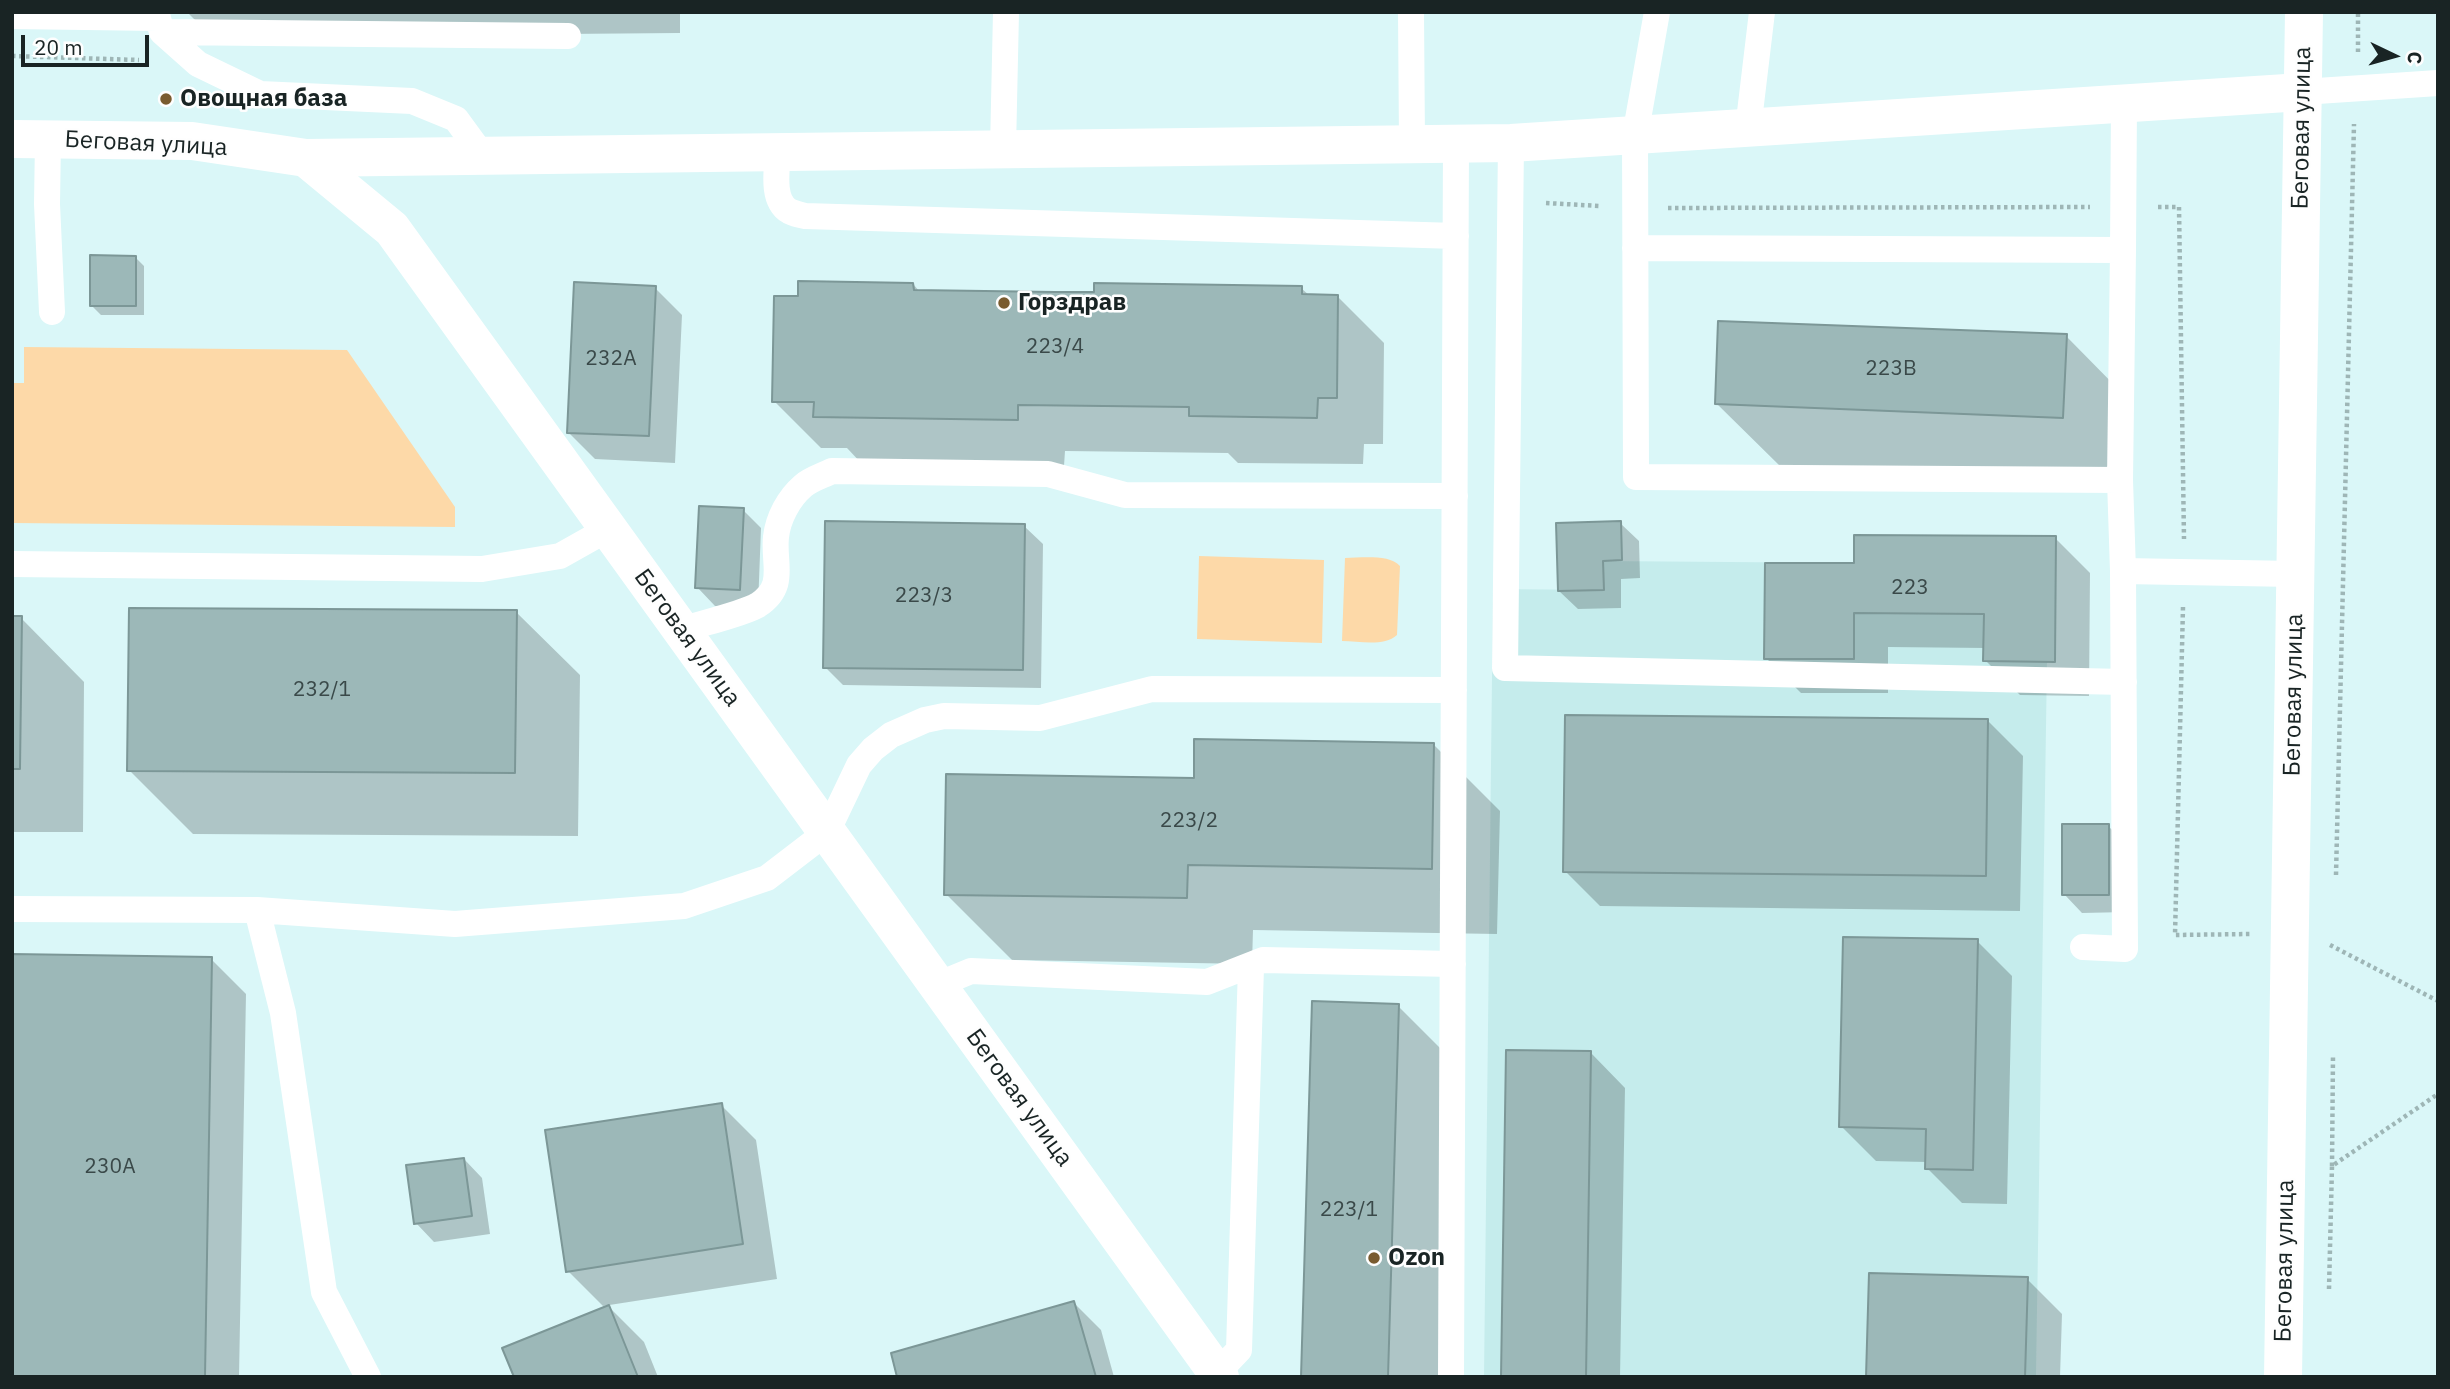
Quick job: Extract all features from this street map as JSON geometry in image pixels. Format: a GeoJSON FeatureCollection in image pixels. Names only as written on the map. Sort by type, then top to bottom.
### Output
{"type":"FeatureCollection","features":[{"type":"Feature","properties":{"kind":"street","name":"Беговая улица"},"geometry":{"type":"LineString","coordinates":[[2283,1377],[2304,12]]}},
{"type":"Feature","properties":{"kind":"street"},"geometry":{"type":"LineString","coordinates":[[306,158],[1511,143],[2302,92]]}},
{"type":"Feature","properties":{"kind":"street","name":"Беговая улица"},"geometry":{"type":"LineString","coordinates":[[30,139],[192,141],[306,158],[392,229],[1219,1375]]}},
{"type":"Feature","properties":{"kind":"lane"},"geometry":{"type":"LineString","coordinates":[[1003,149],[1006,12]]}},
{"type":"Feature","properties":{"kind":"lane"},"geometry":{"type":"LineString","coordinates":[[1411,12],[1412,144]]}},
{"type":"Feature","properties":{"kind":"lane"},"geometry":{"type":"LineString","coordinates":[[1657,12],[1635,136],[1636,477],[2120,480]]}},
{"type":"Feature","properties":{"kind":"lane"},"geometry":{"type":"LineString","coordinates":[[1748,129],[1762,12]]}},
{"type":"Feature","properties":{"kind":"lane"},"geometry":{"type":"LineString","coordinates":[[12,16],[568,36]]}},
{"type":"Feature","properties":{"kind":"lane"},"geometry":{"type":"LineString","coordinates":[[158,21],[198,64],[260,94],[412,101],[456,120],[483,156]]}},
{"type":"Feature","properties":{"kind":"lane"},"geometry":{"type":"LineString","coordinates":[[2302,92],[2438,83]]}},
{"type":"Feature","properties":{"kind":"lane"},"geometry":{"type":"LineString","coordinates":[[2083,947],[2125,949],[2120,480],[2124,104]]}},
{"type":"Feature","properties":{"kind":"lane"},"geometry":{"type":"LineString","coordinates":[[30,139],[47,204],[52,312]]}},
{"type":"Feature","properties":{"kind":"lane"},"geometry":{"type":"LineString","coordinates":[[1451,1377],[1456,143]]}},
{"type":"Feature","properties":{"kind":"lane"},"geometry":{"type":"LineString","coordinates":[[1511,143],[1505,668],[2124,682]]}},
{"type":"Feature","properties":{"kind":"lane"},"geometry":{"type":"LineString","coordinates":[[778,152],[778,194],[782,205],[789,211],[805,216],[1456,236]]}},
{"type":"Feature","properties":{"kind":"lane"},"geometry":{"type":"LineString","coordinates":[[1635,248],[2123,250]]}},
{"type":"Feature","properties":{"kind":"lane"},"geometry":{"type":"LineString","coordinates":[[681,630],[758,605],[772,590],[778,578],[775,540],[778,523],[792,496],[806,484],[832,471],[1048,474],[1125,495],[1455,496]]}},
{"type":"Feature","properties":{"kind":"lane"},"geometry":{"type":"LineString","coordinates":[[12,564],[482,569],[560,556],[608,529]]}},
{"type":"Feature","properties":{"kind":"lane"},"geometry":{"type":"LineString","coordinates":[[2123,571],[2295,574]]}},
{"type":"Feature","properties":{"kind":"lane"},"geometry":{"type":"LineString","coordinates":[[12,909],[257,910],[456,924],[684,906],[767,878],[827,832],[859,765],[873,749],[891,735],[925,720],[944,716],[1040,718],[1152,689],[1454,690]]}},
{"type":"Feature","properties":{"kind":"lane"},"geometry":{"type":"LineString","coordinates":[[257,910],[283,1013],[324,1292],[368,1377]]}},
{"type":"Feature","properties":{"kind":"lane"},"geometry":{"type":"LineString","coordinates":[[937,985],[971,971],[1207,982],[1251,967],[1263,960],[1453,964]]}},
{"type":"Feature","properties":{"kind":"lane"},"geometry":{"type":"LineString","coordinates":[[1219,1375],[1239,1350],[1251,967]]}},
{"type":"Feature","properties":{"kind":"path"},"geometry":{"type":"LineString","coordinates":[[2358,12],[2358,52]]}},
{"type":"Feature","properties":{"kind":"path"},"geometry":{"type":"LineString","coordinates":[[12,56],[139,60]]}},
{"type":"Feature","properties":{"kind":"path"},"geometry":{"type":"LineString","coordinates":[[2336,877],[2354,123]]}},
{"type":"Feature","properties":{"kind":"path"},"geometry":{"type":"LineString","coordinates":[[2183,603],[2175,935],[2263,934]]}},
{"type":"Feature","properties":{"kind":"path"},"geometry":{"type":"LineString","coordinates":[[2334,933],[2334,961]]}},
{"type":"Feature","properties":{"kind":"path"},"geometry":{"type":"LineString","coordinates":[[2325,943],[2438,1001]]}},
{"type":"Feature","properties":{"kind":"path"},"geometry":{"type":"LineString","coordinates":[[2329,1298],[2333,1043]]}},
{"type":"Feature","properties":{"kind":"path"},"geometry":{"type":"LineString","coordinates":[[2332,1166],[2438,1094]]}},
{"type":"Feature","properties":{"kind":"shaded area"},"geometry":{"type":"Polygon","coordinates":[[[24,347],[347,350],[455,507],[455,527],[12,523],[12,383],[24,383],[24,347]]]}},
{"type":"Feature","properties":{"kind":"shaded area"},"geometry":{"type":"Polygon","coordinates":[[[1854,535],[2056,536],[2055,662],[2047,662],[2036,1377],[1484,1377],[1493,589],[1603,590],[1603,561],[1854,563],[1854,535]]]}},
{"type":"Feature","properties":{"kind":"shaded area"},"geometry":{"type":"Polygon","coordinates":[[[1199,556],[1324,560],[1322,643],[1197,639],[1199,556]]]}},
{"type":"Feature","properties":{"kind":"shaded area"},"geometry":{"type":"Polygon","coordinates":[[[1345,558],[1382,558],[1400,566],[1397,635],[1392,639],[1378,642],[1342,641],[1345,558]]]}},
{"type":"Feature","properties":{"kind":"building"},"geometry":{"type":"Polygon","coordinates":[[[90,255],[136,256],[136,306],[90,306],[90,255]]]}},
{"type":"Feature","properties":{"kind":"building"},"geometry":{"type":"Polygon","coordinates":[[[798,281],[913,283],[914,290],[1055,292],[1094,292],[1094,283],[1302,286],[1302,294],[1338,295],[1337,398],[1318,398],[1317,418],[1189,416],[1189,407],[1018,405],[1018,420],[813,417],[814,402],[772,402],[774,296],[798,296],[798,281]]]}},
{"type":"Feature","properties":{"kind":"building"},"geometry":{"type":"Polygon","coordinates":[[[574,282],[656,286],[649,436],[567,433],[574,282]]]}},
{"type":"Feature","properties":{"kind":"building"},"geometry":{"type":"Polygon","coordinates":[[[1718,321],[2067,334],[2063,418],[1715,404],[1718,321]]]}},
{"type":"Feature","properties":{"kind":"building"},"geometry":{"type":"Polygon","coordinates":[[[699,506],[744,508],[740,590],[695,588],[699,506]]]}},
{"type":"Feature","properties":{"kind":"building"},"geometry":{"type":"Polygon","coordinates":[[[825,521],[1025,524],[1023,670],[823,668],[825,521]]]}},
{"type":"Feature","properties":{"kind":"building"},"geometry":{"type":"Polygon","coordinates":[[[1621,521],[1622,560],[1603,561],[1604,590],[1558,591],[1556,523],[1621,521]]]}},
{"type":"Feature","properties":{"kind":"building"},"geometry":{"type":"Polygon","coordinates":[[[1854,535],[2056,536],[2055,662],[1983,661],[1984,614],[1854,613],[1854,659],[1764,659],[1765,563],[1854,563],[1854,535]]]}},
{"type":"Feature","properties":{"kind":"building"},"geometry":{"type":"Polygon","coordinates":[[[129,608],[517,610],[515,773],[127,771],[129,608]]]}},
{"type":"Feature","properties":{"kind":"building"},"geometry":{"type":"Polygon","coordinates":[[[12,616],[22,616],[20,769],[12,769],[12,616]]]}},
{"type":"Feature","properties":{"kind":"building"},"geometry":{"type":"Polygon","coordinates":[[[1565,715],[1988,719],[1986,876],[1563,872],[1565,715]]]}},
{"type":"Feature","properties":{"kind":"building"},"geometry":{"type":"Polygon","coordinates":[[[1194,739],[1434,743],[1432,869],[1188,865],[1187,898],[944,895],[946,774],[1194,778],[1194,739]]]}},
{"type":"Feature","properties":{"kind":"building"},"geometry":{"type":"Polygon","coordinates":[[[2062,824],[2109,824],[2109,895],[2062,895],[2062,824]]]}},
{"type":"Feature","properties":{"kind":"building"},"geometry":{"type":"Polygon","coordinates":[[[1843,937],[1978,939],[1973,1170],[1925,1169],[1926,1129],[1839,1127],[1843,937]]]}},
{"type":"Feature","properties":{"kind":"building"},"geometry":{"type":"Polygon","coordinates":[[[12,954],[212,957],[205,1377],[12,1377],[12,954]]]}},
{"type":"Feature","properties":{"kind":"building"},"geometry":{"type":"Polygon","coordinates":[[[1312,1001],[1399,1004],[1388,1377],[1301,1377],[1312,1001]]]}},
{"type":"Feature","properties":{"kind":"building"},"geometry":{"type":"Polygon","coordinates":[[[1506,1050],[1591,1051],[1586,1377],[1501,1377],[1506,1050]]]}},
{"type":"Feature","properties":{"kind":"building"},"geometry":{"type":"Polygon","coordinates":[[[722,1103],[743,1244],[566,1272],[545,1130],[722,1103]]]}},
{"type":"Feature","properties":{"kind":"building"},"geometry":{"type":"Polygon","coordinates":[[[464,1158],[472,1216],[414,1224],[406,1165],[464,1158]]]}},
{"type":"Feature","properties":{"kind":"building"},"geometry":{"type":"Polygon","coordinates":[[[1869,1273],[2028,1277],[2025,1377],[1866,1377],[1869,1273]]]}},
{"type":"Feature","properties":{"kind":"building"},"geometry":{"type":"Polygon","coordinates":[[[1074,1301],[1096,1377],[897,1377],[891,1353],[1074,1301]]]}},
{"type":"Feature","properties":{"kind":"building"},"geometry":{"type":"Polygon","coordinates":[[[609,1305],[638,1377],[514,1377],[502,1348],[609,1305]]]}},
{"type":"Feature","properties":{"kind":"place","name":"Овощная база"},"geometry":{"type":"Point","coordinates":[166,99]}},
{"type":"Feature","properties":{"kind":"place","name":"Горздрав"},"geometry":{"type":"Point","coordinates":[1004,303]}},
{"type":"Feature","properties":{"kind":"place","name":"Ozon"},"geometry":{"type":"Point","coordinates":[1374,1258]}}]}
